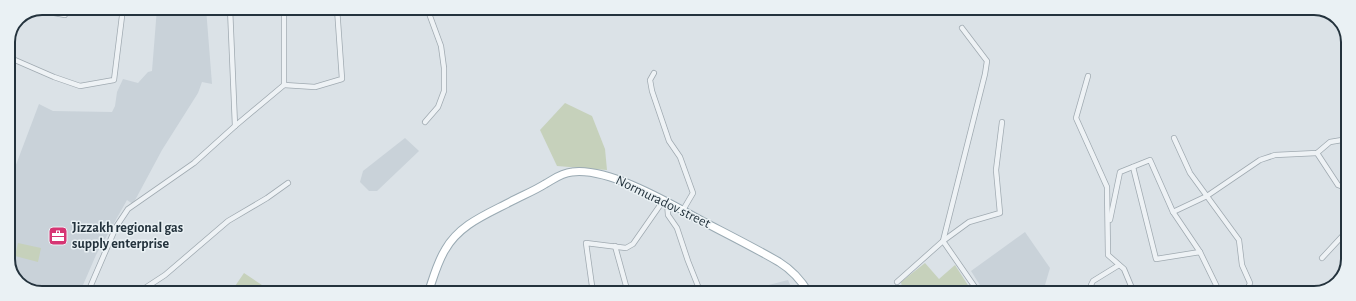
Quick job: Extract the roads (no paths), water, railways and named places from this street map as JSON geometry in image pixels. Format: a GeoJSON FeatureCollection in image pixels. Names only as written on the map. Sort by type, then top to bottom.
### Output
{"type":"FeatureCollection","features":[{"type":"Feature","properties":{"kind":"main road","name":"Normuradov street"},"geometry":{"type":"LineString","coordinates":[[431,286],[441,257],[449,243],[458,232],[483,216],[545,184],[557,176],[578,171],[606,176],[628,183],[683,210],[779,262],[797,276],[804,286]]}},
{"type":"Feature","properties":{"kind":"street"},"geometry":{"type":"LineString","coordinates":[[15,60],[54,77],[80,86],[114,80],[122,15]]}},
{"type":"Feature","properties":{"kind":"street"},"geometry":{"type":"LineString","coordinates":[[230,15],[235,126]]}},
{"type":"Feature","properties":{"kind":"street"},"geometry":{"type":"LineString","coordinates":[[284,15],[284,85]]}},
{"type":"Feature","properties":{"kind":"street"},"geometry":{"type":"LineString","coordinates":[[91,286],[116,227],[128,209],[194,163],[284,85],[315,88],[342,79],[337,15]]}},
{"type":"Feature","properties":{"kind":"street"},"geometry":{"type":"LineString","coordinates":[[425,122],[438,107],[444,91],[444,68],[441,46],[430,15]]}},
{"type":"Feature","properties":{"kind":"street"},"geometry":{"type":"LineString","coordinates":[[962,28],[987,61],[943,241],[974,286]]}},
{"type":"Feature","properties":{"kind":"street"},"geometry":{"type":"LineString","coordinates":[[654,73],[650,80],[652,91],[669,141],[680,157],[693,193],[683,210]]}},
{"type":"Feature","properties":{"kind":"street"},"geometry":{"type":"LineString","coordinates":[[1088,76],[1076,118],[1107,187],[1108,255],[1124,269],[1131,286]]}},
{"type":"Feature","properties":{"kind":"street"},"geometry":{"type":"LineString","coordinates":[[897,282],[943,241],[969,222],[1000,213],[996,170],[1002,122]]}},
{"type":"Feature","properties":{"kind":"street"},"geometry":{"type":"LineString","coordinates":[[1174,138],[1190,173],[1239,240],[1242,266],[1250,283],[1249,286]]}},
{"type":"Feature","properties":{"kind":"street"},"geometry":{"type":"LineString","coordinates":[[1173,212],[1207,196],[1260,160],[1275,155],[1317,154],[1330,142],[1341,140]]}},
{"type":"Feature","properties":{"kind":"street"},"geometry":{"type":"LineString","coordinates":[[1317,154],[1338,185],[1341,186]]}},
{"type":"Feature","properties":{"kind":"street"},"geometry":{"type":"LineString","coordinates":[[1108,228],[1120,172],[1150,160],[1173,212],[1200,252],[1217,286]]}},
{"type":"Feature","properties":{"kind":"street"},"geometry":{"type":"LineString","coordinates":[[1133,167],[1156,259],[1200,252]]}},
{"type":"Feature","properties":{"kind":"street"},"geometry":{"type":"LineString","coordinates":[[148,286],[165,275],[228,221],[267,198],[288,183]]}},
{"type":"Feature","properties":{"kind":"street"},"geometry":{"type":"LineString","coordinates":[[592,286],[586,243],[626,248],[633,244],[665,201]]}},
{"type":"Feature","properties":{"kind":"street"},"geometry":{"type":"LineString","coordinates":[[665,201],[668,215],[677,228],[698,286]]}},
{"type":"Feature","properties":{"kind":"street"},"geometry":{"type":"LineString","coordinates":[[1322,258],[1341,237]]}},
{"type":"Feature","properties":{"kind":"street"},"geometry":{"type":"LineString","coordinates":[[615,246],[626,286]]}},
{"type":"Feature","properties":{"kind":"street"},"geometry":{"type":"LineString","coordinates":[[1091,286],[1093,281],[1119,265]]}},
{"type":"Feature","properties":{"kind":"place","name":"Jizzakh regional gas supply enterprise"},"geometry":{"type":"Point","coordinates":[58,236]}}]}
